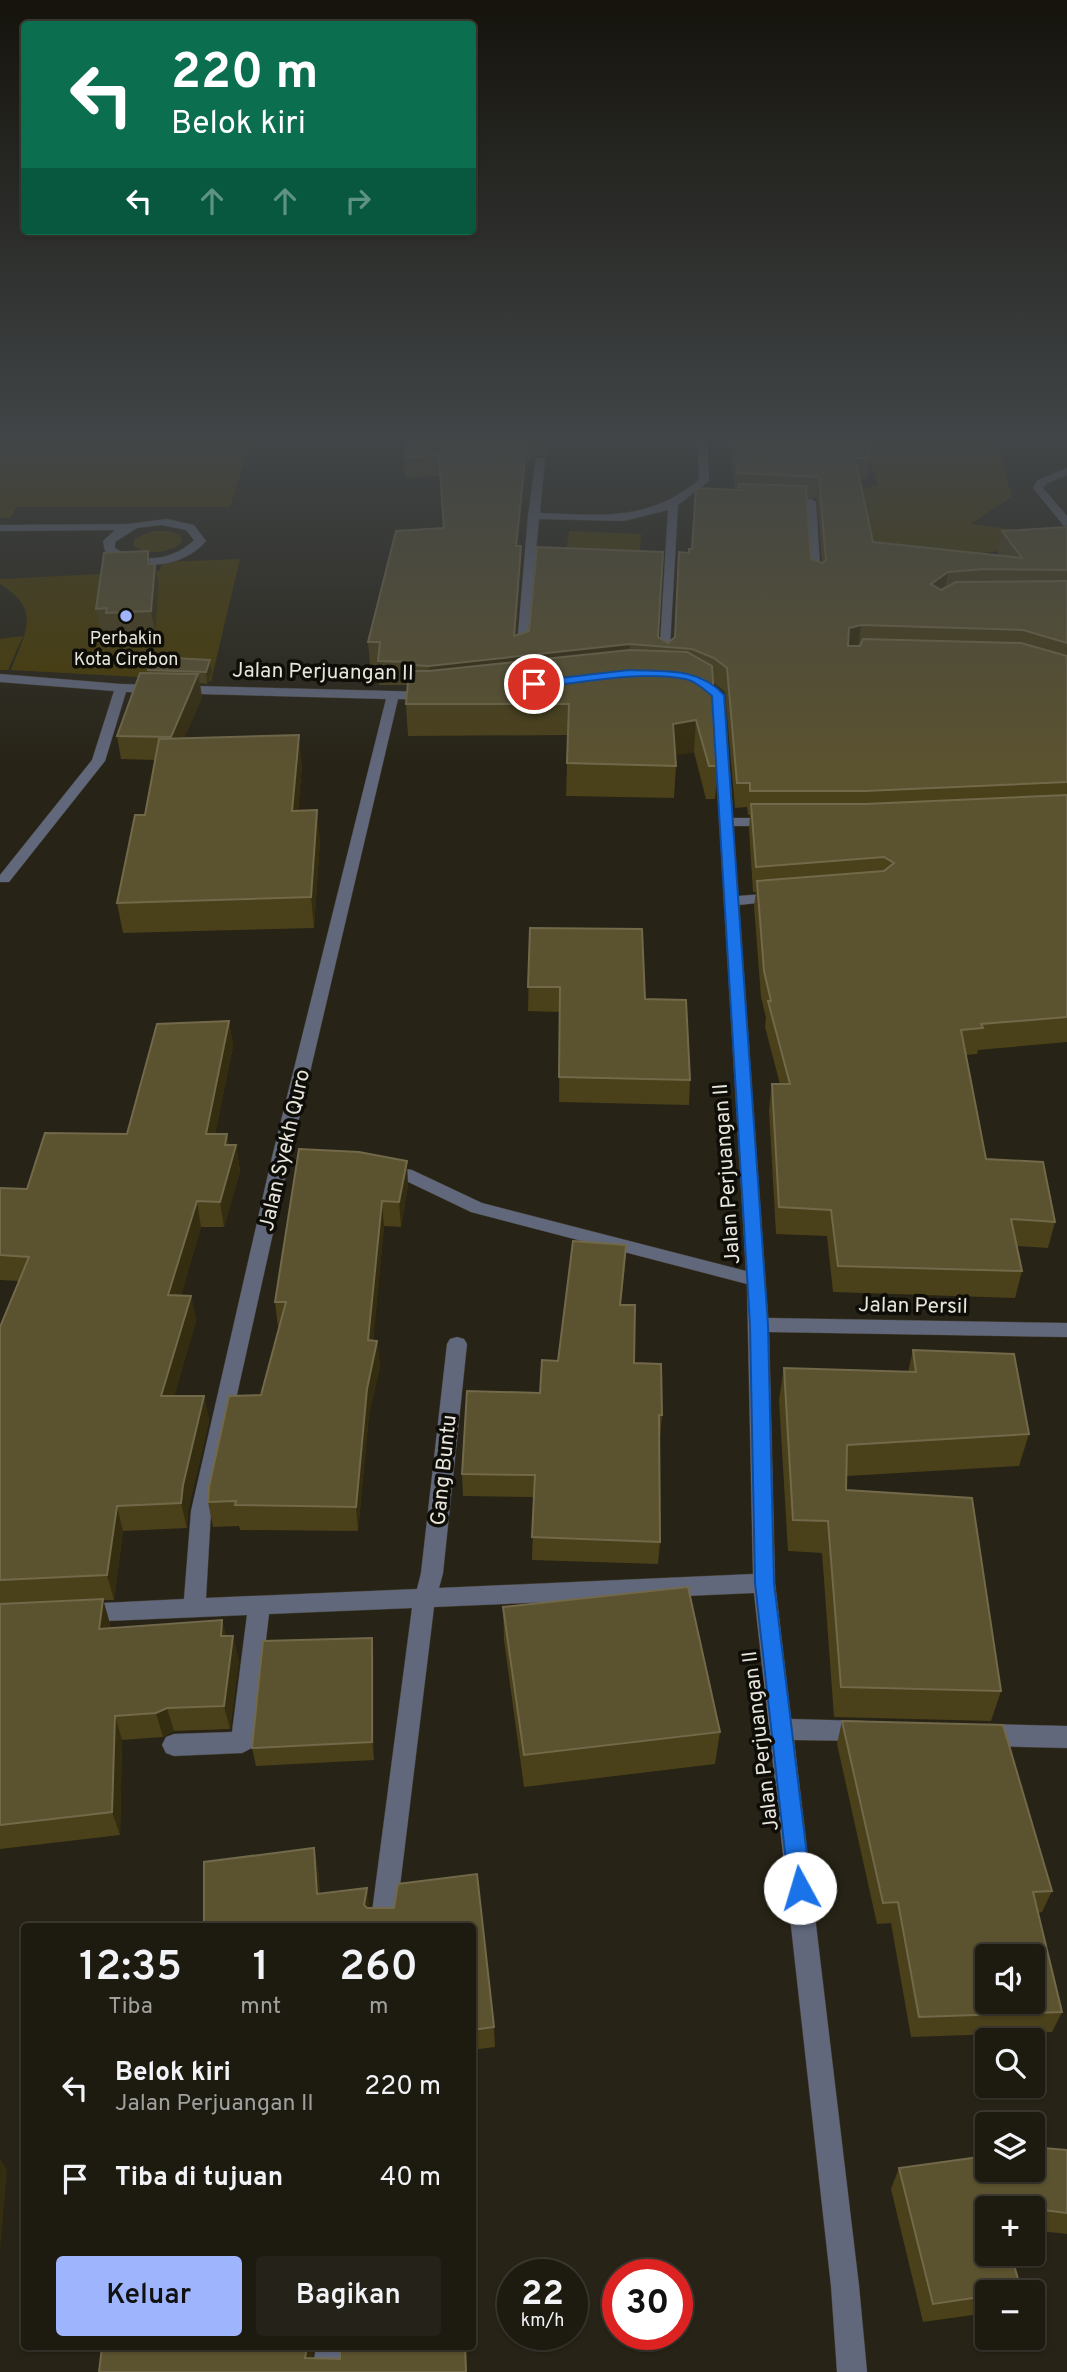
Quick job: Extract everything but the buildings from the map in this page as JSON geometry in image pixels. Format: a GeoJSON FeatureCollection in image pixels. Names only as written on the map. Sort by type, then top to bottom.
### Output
{"type":"FeatureCollection","features":[{"type":"Feature","properties":{"kind":"street"},"geometry":{"type":"LineString","coordinates":[[109,547],[117,555],[130,560],[165,560],[196,547]]}},
{"type":"Feature","properties":{"kind":"street"},"geometry":{"type":"LineString","coordinates":[[520,654],[530,547]]}},
{"type":"Feature","properties":{"kind":"street","name":"Jalan Perjuangan II"},"geometry":{"type":"LineString","coordinates":[[673,547],[668,672],[697,679],[718,695],[759,1325],[765,1583],[845,2286],[852,2372]]}},
{"type":"Feature","properties":{"kind":"street"},"geometry":{"type":"LineString","coordinates":[[814,547],[817,581]]}},
{"type":"Feature","properties":{"kind":"street","name":"Jalan Perjuangan II"},"geometry":{"type":"LineString","coordinates":[[0,678],[121,688],[454,694]]}},
{"type":"Feature","properties":{"kind":"street"},"geometry":{"type":"LineString","coordinates":[[4,880],[98,761],[121,688]]}},
{"type":"Feature","properties":{"kind":"street","name":"Jalan Syekh Quro"},"geometry":{"type":"LineString","coordinates":[[194,1608],[201,1511],[288,1158],[393,695]]}},
{"type":"Feature","properties":{"kind":"street"},"geometry":{"type":"LineString","coordinates":[[726,822],[790,821]]}},
{"type":"Feature","properties":{"kind":"street"},"geometry":{"type":"LineString","coordinates":[[731,901],[785,897]]}},
{"type":"Feature","properties":{"kind":"street"},"geometry":{"type":"LineString","coordinates":[[365,1168],[406,1174],[477,1208],[755,1280]]}},
{"type":"Feature","properties":{"kind":"street","name":"Jalan Persil"},"geometry":{"type":"LineString","coordinates":[[759,1325],[1067,1330]]}},
{"type":"Feature","properties":{"kind":"street","name":"Gang Buntu"},"geometry":{"type":"LineString","coordinates":[[382,1923],[420,1618],[432,1573],[457,1344]]}},
{"type":"Feature","properties":{"kind":"street"},"geometry":{"type":"LineString","coordinates":[[55,1614],[765,1583]]}},
{"type":"Feature","properties":{"kind":"street"},"geometry":{"type":"LineString","coordinates":[[174,1745],[242,1742],[259,1605]]}},
{"type":"Feature","properties":{"kind":"street"},"geometry":{"type":"LineString","coordinates":[[782,1729],[890,1732]]}},
{"type":"Feature","properties":{"kind":"street"},"geometry":{"type":"LineString","coordinates":[[958,1734],[1067,1737]]}},
{"type":"Feature","properties":{"kind":"street"},"geometry":{"type":"LineString","coordinates":[[327,2372],[330,2350]]}},
{"type":"Feature","properties":{"kind":"shaded area"},"geometry":{"type":"Polygon","coordinates":[[[135,547],[176,547],[158,552],[135,547]]]}},
{"type":"Feature","properties":{"kind":"shaded area"},"geometry":{"type":"Polygon","coordinates":[[[567,547],[640,547],[639,564],[565,562],[567,547]]]}},
{"type":"Feature","properties":{"kind":"shaded area"},"geometry":{"type":"Polygon","coordinates":[[[871,547],[1040,547],[983,553],[879,582],[871,547]]]}},
{"type":"Feature","properties":{"kind":"shaded area","name":"Perbakin Kota Cirebon"},"geometry":{"type":"Polygon","coordinates":[[[240,559],[211,681],[11,670],[25,633],[26,612],[22,603],[0,584],[0,579],[160,571],[162,562],[240,559]]]}},
{"type":"Feature","properties":{"kind":"shaded area"},"geometry":{"type":"Polygon","coordinates":[[[23,636],[8,670],[0,670],[0,639],[23,636]]]}},
{"type":"Feature","properties":{"kind":"place","name":"Perbakin Kota Cirebon"},"geometry":{"type":"Point","coordinates":[126,616]}},
{"type":"Feature","properties":{"kind":"route"},"geometry":{"type":"LineString","coordinates":[[534,684],[629,674],[688,676],[713,689],[718,695],[759,1325],[765,1583],[800,1888]]}}]}
